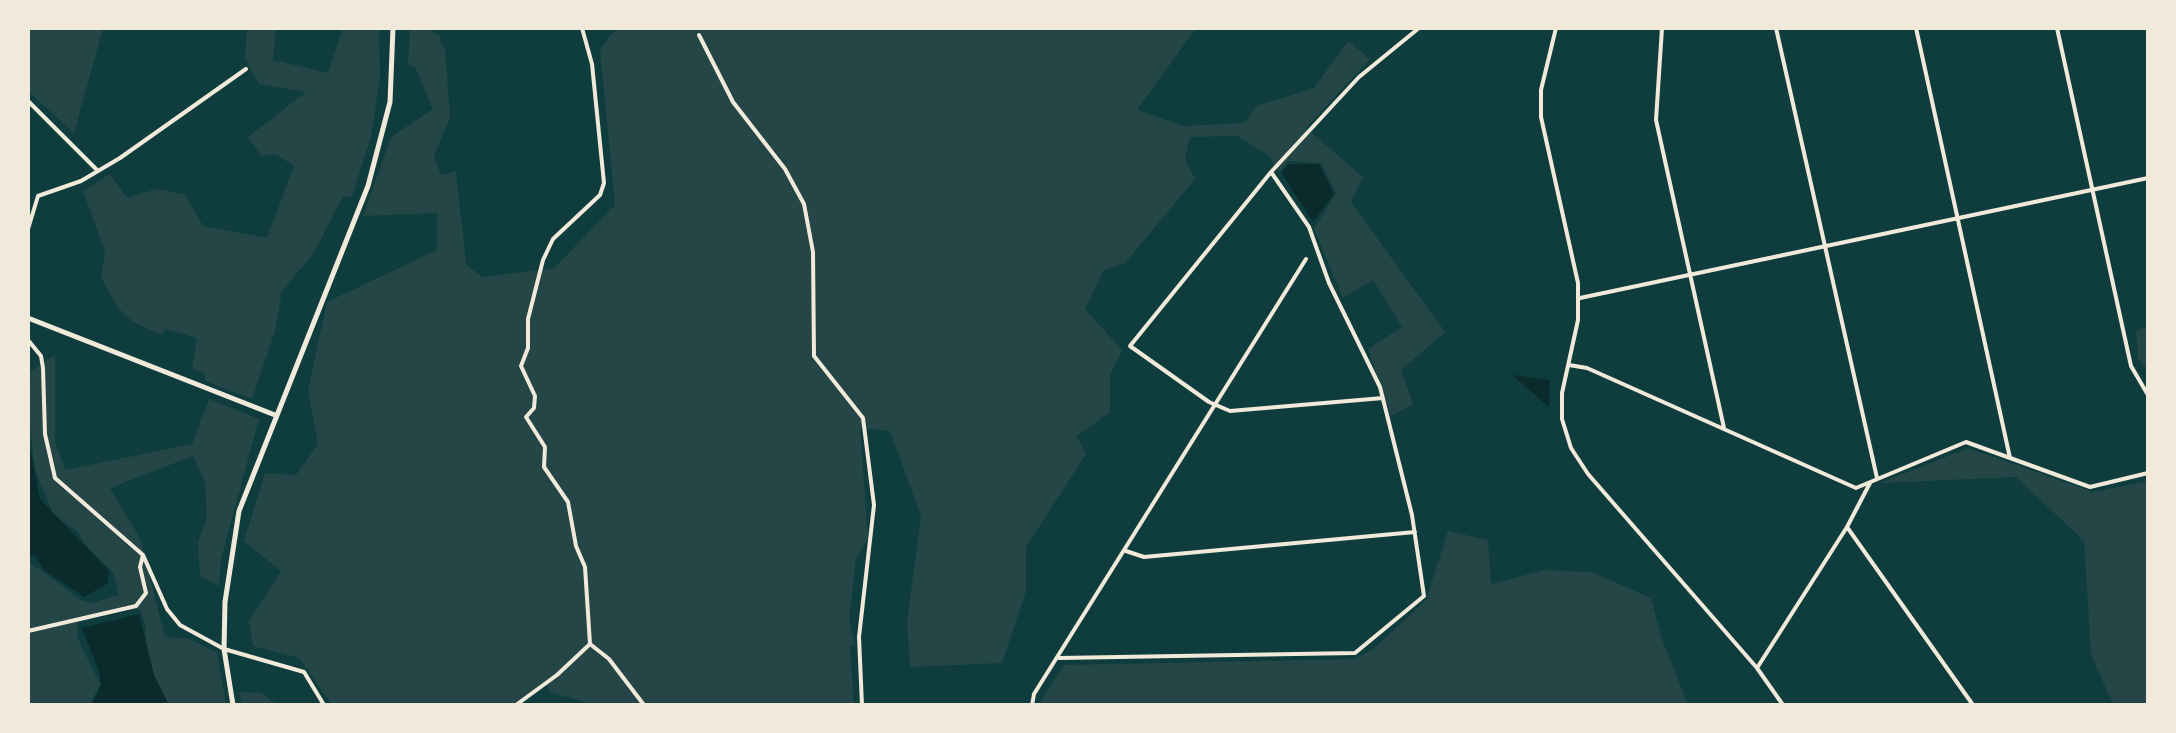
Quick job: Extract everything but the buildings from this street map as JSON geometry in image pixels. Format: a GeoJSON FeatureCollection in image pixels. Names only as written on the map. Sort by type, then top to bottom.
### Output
{"type":"FeatureCollection","features":[{"type":"Feature","properties":{"kind":"street"},"geometry":{"type":"LineString","coordinates":[[233,705],[224,649],[225,602],[239,511],[368,186],[390,102],[393,28]]}},
{"type":"Feature","properties":{"kind":"street"},"geometry":{"type":"LineString","coordinates":[[582,28],[592,64],[604,183],[600,195],[553,239],[543,260],[528,319],[528,348],[521,366],[535,396],[527,421],[545,447],[544,467],[568,502],[576,546],[585,567],[590,644],[609,659],[623,682],[644,705]]}},
{"type":"Feature","properties":{"kind":"street"},"geometry":{"type":"LineString","coordinates":[[1383,398],[1230,411],[1216,405],[1130,346],[1271,172],[1359,77],[1419,28]]}},
{"type":"Feature","properties":{"kind":"street"},"geometry":{"type":"LineString","coordinates":[[1556,28],[1541,90],[1541,117],[1580,298],[1562,393],[1562,419],[1571,448],[1588,474],[1757,668],[1783,705]]}},
{"type":"Feature","properties":{"kind":"street"},"geometry":{"type":"LineString","coordinates":[[1662,28],[1656,120],[1724,428]]}},
{"type":"Feature","properties":{"kind":"street"},"geometry":{"type":"LineString","coordinates":[[1776,28],[1877,478]]}},
{"type":"Feature","properties":{"kind":"street"},"geometry":{"type":"LineString","coordinates":[[1916,28],[2010,458]]}},
{"type":"Feature","properties":{"kind":"street"},"geometry":{"type":"LineString","coordinates":[[2057,28],[2131,366],[2148,395],[2148,406]]}},
{"type":"Feature","properties":{"kind":"street"},"geometry":{"type":"LineString","coordinates":[[699,35],[733,102],[785,169],[799,194],[812,243],[814,356],[863,418],[874,505],[859,637],[862,705]]}},
{"type":"Feature","properties":{"kind":"street"},"geometry":{"type":"LineString","coordinates":[[28,229],[38,196],[98,171],[172,125],[246,69]]}},
{"type":"Feature","properties":{"kind":"street"},"geometry":{"type":"LineString","coordinates":[[28,101],[98,171]]}},
{"type":"Feature","properties":{"kind":"street"},"geometry":{"type":"LineString","coordinates":[[1059,658],[1355,653],[1424,596],[1415,532],[1383,398],[1329,283],[1309,227],[1271,172]]}},
{"type":"Feature","properties":{"kind":"street"},"geometry":{"type":"LineString","coordinates":[[1580,298],[2148,178]]}},
{"type":"Feature","properties":{"kind":"street"},"geometry":{"type":"LineString","coordinates":[[1032,705],[1034,694],[1306,259]]}},
{"type":"Feature","properties":{"kind":"street"},"geometry":{"type":"LineString","coordinates":[[28,318],[275,415]]}},
{"type":"Feature","properties":{"kind":"street"},"geometry":{"type":"LineString","coordinates":[[28,340],[41,356],[45,434],[55,478],[143,555],[167,609],[180,625],[224,649],[304,672],[324,705]]}},
{"type":"Feature","properties":{"kind":"street"},"geometry":{"type":"LineString","coordinates":[[1569,365],[1587,368],[1856,488],[1966,442],[2090,487],[2148,473]]}},
{"type":"Feature","properties":{"kind":"street"},"geometry":{"type":"LineString","coordinates":[[1757,668],[1847,527],[1870,483]]}},
{"type":"Feature","properties":{"kind":"street"},"geometry":{"type":"LineString","coordinates":[[1847,527],[1973,705]]}},
{"type":"Feature","properties":{"kind":"street"},"geometry":{"type":"LineString","coordinates":[[1126,551],[1144,557],[1415,532]]}},
{"type":"Feature","properties":{"kind":"street"},"geometry":{"type":"LineString","coordinates":[[28,631],[136,606],[146,593],[140,567],[143,555]]}},
{"type":"Feature","properties":{"kind":"street"},"geometry":{"type":"LineString","coordinates":[[516,705],[557,675],[590,644]]}},
{"type":"Feature","properties":{"kind":"shaded area"},"geometry":{"type":"Polygon","coordinates":[[[28,28],[103,28],[74,133],[28,91],[28,28]]]}},
{"type":"Feature","properties":{"kind":"shaded area"},"geometry":{"type":"Polygon","coordinates":[[[247,28],[276,28],[273,60],[328,73],[343,28],[379,28],[380,79],[371,136],[352,197],[343,196],[314,253],[282,291],[275,331],[252,399],[205,381],[205,374],[192,368],[197,338],[166,329],[161,335],[133,322],[117,307],[101,277],[105,251],[83,191],[110,174],[127,198],[157,189],[185,195],[203,226],[267,238],[294,166],[276,154],[261,156],[248,137],[306,92],[259,84],[245,59],[247,28]]]}},
{"type":"Feature","properties":{"kind":"shaded area"},"geometry":{"type":"Polygon","coordinates":[[[410,28],[433,28],[431,32],[440,36],[441,45],[445,48],[450,117],[434,156],[441,175],[456,171],[466,264],[482,277],[554,268],[615,205],[600,49],[617,28],[1196,28],[1137,110],[1184,126],[1244,123],[1257,106],[1314,88],[1348,41],[1370,59],[1306,128],[1363,177],[1351,202],[1445,332],[1401,370],[1413,404],[1391,416],[1368,349],[1402,327],[1373,280],[1343,298],[1314,229],[1336,193],[1321,163],[1288,161],[1279,173],[1269,156],[1237,136],[1190,137],[1185,159],[1195,179],[1125,263],[1104,270],[1085,309],[1122,350],[1110,375],[1110,412],[1077,436],[1086,454],[1026,547],[1026,591],[1002,663],[910,667],[907,622],[921,516],[890,431],[860,428],[868,539],[856,558],[849,621],[855,644],[850,646],[854,705],[596,705],[550,692],[545,682],[516,705],[332,705],[299,658],[253,646],[249,621],[281,571],[244,541],[265,473],[296,475],[318,444],[308,390],[327,302],[437,250],[437,213],[363,216],[391,137],[433,109],[415,67],[408,64],[410,28]]]}},
{"type":"Feature","properties":{"kind":"shaded area"},"geometry":{"type":"Polygon","coordinates":[[[1289,164],[1319,164],[1334,194],[1313,222],[1284,177],[1282,171],[1289,164]]]}},
{"type":"Feature","properties":{"kind":"shaded area"},"geometry":{"type":"Polygon","coordinates":[[[2148,326],[2148,370],[2138,359],[2136,331],[2148,326]]]}},
{"type":"Feature","properties":{"kind":"shaded area"},"geometry":{"type":"Polygon","coordinates":[[[55,355],[55,442],[65,470],[192,444],[209,399],[259,419],[221,559],[219,586],[200,576],[198,542],[207,517],[205,482],[193,456],[110,488],[140,538],[165,637],[189,639],[217,653],[226,705],[169,705],[148,667],[145,624],[140,610],[125,606],[79,618],[77,637],[100,684],[90,705],[28,705],[28,561],[81,600],[92,603],[119,595],[113,572],[84,543],[78,532],[53,514],[35,469],[28,409],[31,371],[55,355]]]}},
{"type":"Feature","properties":{"kind":"shaded area"},"geometry":{"type":"Polygon","coordinates":[[[1512,375],[1550,380],[1549,407],[1512,375]]]}},
{"type":"Feature","properties":{"kind":"shaded area"},"geometry":{"type":"Polygon","coordinates":[[[28,438],[40,499],[109,571],[107,584],[84,597],[44,570],[35,556],[28,555],[28,438]]]}},
{"type":"Feature","properties":{"kind":"shaded area"},"geometry":{"type":"Polygon","coordinates":[[[1968,448],[2093,492],[2148,481],[2148,705],[2113,705],[2091,654],[2084,541],[2016,477],[1880,483],[1968,448]]]}},
{"type":"Feature","properties":{"kind":"shaded area"},"geometry":{"type":"Polygon","coordinates":[[[1448,531],[1488,540],[1491,584],[1545,570],[1592,572],[1651,598],[1662,639],[1688,705],[1038,705],[1064,665],[1355,659],[1372,650],[1426,600],[1448,531]]]}},
{"type":"Feature","properties":{"kind":"shaded area"},"geometry":{"type":"Polygon","coordinates":[[[139,614],[154,675],[169,705],[92,705],[101,685],[100,674],[82,628],[139,614]]]}},
{"type":"Feature","properties":{"kind":"shaded area"},"geometry":{"type":"Polygon","coordinates":[[[239,692],[261,693],[278,705],[242,705],[239,692]]]}}]}
